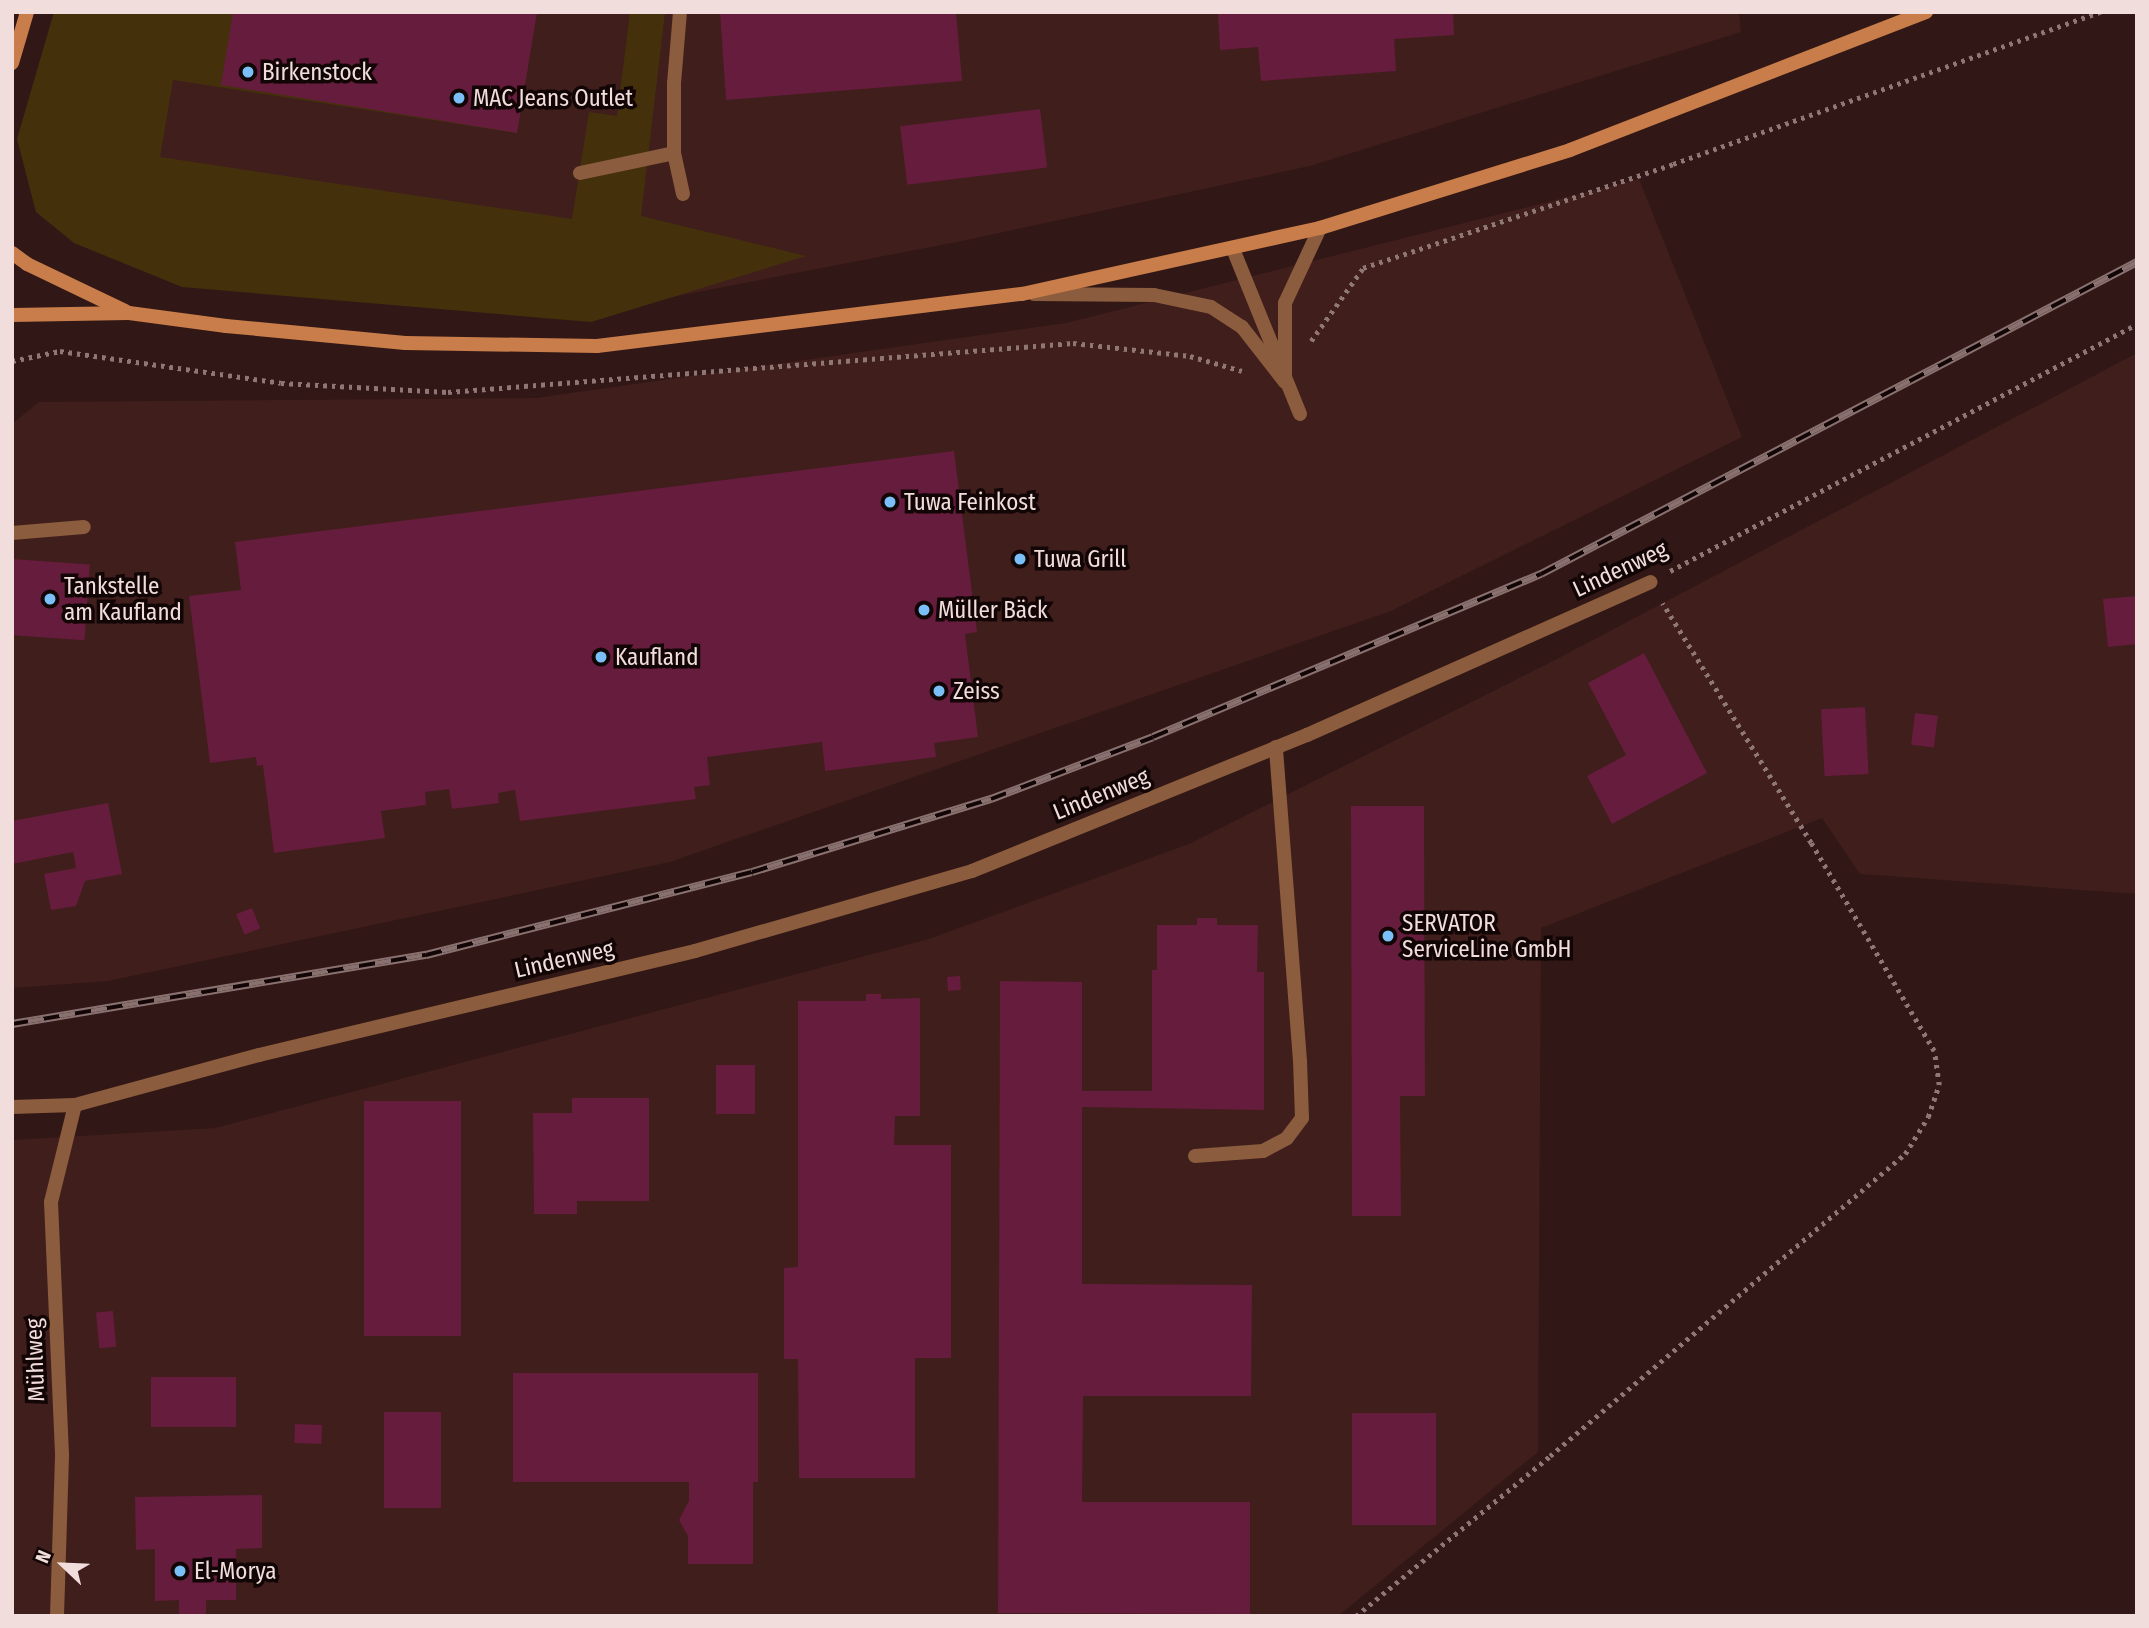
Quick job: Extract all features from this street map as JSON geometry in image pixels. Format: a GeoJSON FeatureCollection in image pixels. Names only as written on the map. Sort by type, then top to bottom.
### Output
{"type":"FeatureCollection","features":[{"type":"Feature","properties":{"kind":"main road"},"geometry":{"type":"LineString","coordinates":[[12,63],[15,40],[27,12]]}},
{"type":"Feature","properties":{"kind":"main road"},"geometry":{"type":"LineString","coordinates":[[12,315],[129,313],[226,326],[405,343],[597,346],[1022,294],[1320,228],[1570,150],[1926,12]]}},
{"type":"Feature","properties":{"kind":"main road"},"geometry":{"type":"LineString","coordinates":[[12,253],[129,313]]}},
{"type":"Feature","properties":{"kind":"street"},"geometry":{"type":"LineString","coordinates":[[680,12],[674,83],[674,153],[683,194]]}},
{"type":"Feature","properties":{"kind":"street"},"geometry":{"type":"LineString","coordinates":[[580,173],[674,153]]}},
{"type":"Feature","properties":{"kind":"street"},"geometry":{"type":"LineString","coordinates":[[1285,382],[1285,303],[1320,228]]}},
{"type":"Feature","properties":{"kind":"street"},"geometry":{"type":"LineString","coordinates":[[1233,249],[1300,414]]}},
{"type":"Feature","properties":{"kind":"street"},"geometry":{"type":"LineString","coordinates":[[1022,294],[1154,295],[1211,307],[1242,327],[1285,382]]}},
{"type":"Feature","properties":{"kind":"street"},"geometry":{"type":"LineString","coordinates":[[12,533],[85,527]]}},
{"type":"Feature","properties":{"kind":"street","name":"Lindenweg"},"geometry":{"type":"LineString","coordinates":[[12,1107],[75,1105],[259,1055],[695,951],[972,871],[1276,747],[1650,582]]}},
{"type":"Feature","properties":{"kind":"street"},"geometry":{"type":"LineString","coordinates":[[1195,1156],[1263,1151],[1287,1138],[1302,1118],[1300,1048],[1276,747]]}},
{"type":"Feature","properties":{"kind":"street","name":"Mühlweg"},"geometry":{"type":"LineString","coordinates":[[57,1616],[62,1454],[51,1202],[75,1105]]}},
{"type":"Feature","properties":{"kind":"path","name":"Lindenweg"},"geometry":{"type":"LineString","coordinates":[[1650,582],[2137,324]]}},
{"type":"Feature","properties":{"kind":"path"},"geometry":{"type":"LineString","coordinates":[[1356,1616],[1550,1456],[1905,1154],[1928,1117],[1939,1085],[1934,1052],[1811,843],[1650,582]]}},
{"type":"Feature","properties":{"kind":"shaded area"},"geometry":{"type":"Polygon","coordinates":[[[54,12],[537,12],[517,133],[173,80],[160,157],[572,219],[589,112],[617,116],[630,12],[665,12],[641,216],[806,256],[591,322],[182,287],[74,243],[36,212],[17,139],[54,12]]]}},
{"type":"Feature","properties":{"kind":"shaded area"},"geometry":{"type":"Polygon","coordinates":[[[123,12],[1739,12],[1741,32],[1310,166],[962,241],[672,297],[123,221],[123,12]]]}},
{"type":"Feature","properties":{"kind":"shaded area"},"geometry":{"type":"Polygon","coordinates":[[[1639,179],[1742,437],[1391,611],[670,862],[108,981],[12,988],[12,424],[39,402],[536,398],[1066,323],[1639,179]]]}},
{"type":"Feature","properties":{"kind":"shaded area"},"geometry":{"type":"Polygon","coordinates":[[[2137,353],[2137,894],[1860,874],[1822,818],[1541,928],[1538,1452],[1338,1616],[12,1616],[12,1140],[215,1128],[929,939],[1189,844],[1555,660],[2137,353]]]}},
{"type":"Feature","properties":{"kind":"building"},"geometry":{"type":"Polygon","coordinates":[[[233,12],[537,12],[517,133],[221,85],[233,12]]]}},
{"type":"Feature","properties":{"kind":"building"},"geometry":{"type":"Polygon","coordinates":[[[720,12],[956,12],[962,81],[726,100],[720,12]]]}},
{"type":"Feature","properties":{"kind":"building"},"geometry":{"type":"Polygon","coordinates":[[[1218,12],[1453,12],[1454,35],[1394,39],[1396,71],[1261,81],[1258,47],[1220,50],[1218,12]]]}},
{"type":"Feature","properties":{"kind":"building"},"geometry":{"type":"Polygon","coordinates":[[[1040,109],[1047,168],[907,185],[900,126],[1040,109]]]}},
{"type":"Feature","properties":{"kind":"building","name":"Kaufland"},"geometry":{"type":"Polygon","coordinates":[[[954,451],[977,632],[965,634],[978,737],[934,743],[936,757],[825,771],[822,742],[707,757],[710,785],[694,787],[696,799],[520,821],[515,790],[498,793],[499,803],[452,809],[449,789],[425,792],[426,805],[381,811],[385,838],[274,853],[263,765],[257,766],[256,757],[210,763],[189,596],[241,590],[235,542],[954,451]]]}},
{"type":"Feature","properties":{"kind":"building","name":"Tankstelle am Kaufland"},"geometry":{"type":"Polygon","coordinates":[[[12,559],[90,564],[85,640],[12,635],[12,559]]]}},
{"type":"Feature","properties":{"kind":"building"},"geometry":{"type":"Polygon","coordinates":[[[2137,596],[2137,644],[2108,647],[2103,599],[2137,596]]]}},
{"type":"Feature","properties":{"kind":"building"},"geometry":{"type":"Polygon","coordinates":[[[1644,653],[1707,773],[1612,824],[1587,776],[1626,755],[1588,683],[1644,653]]]}},
{"type":"Feature","properties":{"kind":"building"},"geometry":{"type":"Polygon","coordinates":[[[1865,707],[1869,774],[1825,776],[1821,709],[1865,707]]]}},
{"type":"Feature","properties":{"kind":"building"},"geometry":{"type":"Polygon","coordinates":[[[1915,713],[1938,716],[1934,748],[1911,745],[1915,713]]]}},
{"type":"Feature","properties":{"kind":"building"},"geometry":{"type":"Polygon","coordinates":[[[108,803],[122,874],[85,881],[76,906],[51,910],[44,874],[76,868],[73,852],[12,864],[12,821],[108,803]]]}},
{"type":"Feature","properties":{"kind":"building","name":"SERVATOR ServiceLine GmbH"},"geometry":{"type":"Polygon","coordinates":[[[1351,806],[1424,806],[1425,1096],[1400,1096],[1401,1216],[1352,1216],[1351,806]]]}},
{"type":"Feature","properties":{"kind":"building"},"geometry":{"type":"Polygon","coordinates":[[[252,908],[260,928],[244,935],[236,914],[252,908]]]}},
{"type":"Feature","properties":{"kind":"building"},"geometry":{"type":"Polygon","coordinates":[[[1197,918],[1217,918],[1217,925],[1258,925],[1257,972],[1264,972],[1264,1110],[1082,1107],[1082,1284],[1252,1285],[1251,1396],[1083,1396],[1082,1502],[1250,1502],[1250,1614],[998,1613],[1000,981],[1082,982],[1082,1091],[1152,1091],[1152,970],[1157,970],[1157,925],[1197,925],[1197,918]]]}},
{"type":"Feature","properties":{"kind":"building"},"geometry":{"type":"Polygon","coordinates":[[[960,976],[961,990],[948,991],[947,977],[960,976]]]}},
{"type":"Feature","properties":{"kind":"building"},"geometry":{"type":"Polygon","coordinates":[[[866,994],[881,994],[881,999],[920,998],[920,1116],[895,1116],[894,1145],[951,1145],[951,1358],[915,1358],[915,1478],[799,1478],[798,1359],[784,1359],[784,1268],[798,1267],[798,1001],[866,1001],[866,994]]]}},
{"type":"Feature","properties":{"kind":"building"},"geometry":{"type":"Polygon","coordinates":[[[716,1065],[755,1065],[755,1114],[716,1114],[716,1065]]]}},
{"type":"Feature","properties":{"kind":"building"},"geometry":{"type":"Polygon","coordinates":[[[572,1098],[649,1098],[649,1201],[577,1201],[577,1214],[534,1214],[533,1113],[572,1113],[572,1098]]]}},
{"type":"Feature","properties":{"kind":"building"},"geometry":{"type":"Polygon","coordinates":[[[364,1101],[461,1101],[461,1336],[364,1336],[364,1101]]]}},
{"type":"Feature","properties":{"kind":"building"},"geometry":{"type":"Polygon","coordinates":[[[113,1311],[116,1347],[99,1348],[96,1312],[113,1311]]]}},
{"type":"Feature","properties":{"kind":"building"},"geometry":{"type":"Polygon","coordinates":[[[513,1373],[758,1373],[758,1482],[753,1482],[753,1564],[688,1564],[688,1536],[679,1520],[689,1501],[689,1482],[513,1482],[513,1373]]]}},
{"type":"Feature","properties":{"kind":"building"},"geometry":{"type":"Polygon","coordinates":[[[151,1377],[236,1377],[236,1427],[151,1427],[151,1377]]]}},
{"type":"Feature","properties":{"kind":"building"},"geometry":{"type":"Polygon","coordinates":[[[384,1412],[441,1412],[441,1508],[384,1508],[384,1412]]]}},
{"type":"Feature","properties":{"kind":"building"},"geometry":{"type":"Polygon","coordinates":[[[1352,1413],[1436,1413],[1436,1525],[1352,1525],[1352,1413]]]}},
{"type":"Feature","properties":{"kind":"building"},"geometry":{"type":"Polygon","coordinates":[[[295,1424],[322,1425],[321,1444],[294,1443],[295,1424]]]}},
{"type":"Feature","properties":{"kind":"building"},"geometry":{"type":"Polygon","coordinates":[[[262,1495],[262,1548],[236,1549],[236,1600],[206,1600],[206,1616],[179,1616],[179,1600],[155,1601],[155,1549],[136,1550],[135,1497],[262,1495]]]}},
{"type":"Feature","properties":{"kind":"railway"},"geometry":{"type":"LineString","coordinates":[[12,1024],[426,955],[752,872],[991,799],[1153,737],[1541,574],[2137,262]]}},
{"type":"Feature","properties":{"kind":"place","name":"Birkenstock"},"geometry":{"type":"Point","coordinates":[248,72]}},
{"type":"Feature","properties":{"kind":"place","name":"MAC Jeans Outlet"},"geometry":{"type":"Point","coordinates":[459,98]}},
{"type":"Feature","properties":{"kind":"place","name":"Tuwa Feinkost"},"geometry":{"type":"Point","coordinates":[890,502]}},
{"type":"Feature","properties":{"kind":"place","name":"Tuwa Grill"},"geometry":{"type":"Point","coordinates":[1020,559]}},
{"type":"Feature","properties":{"kind":"place","name":"Tankstelle am Kaufland"},"geometry":{"type":"Point","coordinates":[50,599]}},
{"type":"Feature","properties":{"kind":"place","name":"Müller Bäck"},"geometry":{"type":"Point","coordinates":[924,610]}},
{"type":"Feature","properties":{"kind":"place","name":"Kaufland"},"geometry":{"type":"Point","coordinates":[601,657]}},
{"type":"Feature","properties":{"kind":"place","name":"Zeiss"},"geometry":{"type":"Point","coordinates":[939,691]}},
{"type":"Feature","properties":{"kind":"place","name":"SERVATOR ServiceLine GmbH"},"geometry":{"type":"Point","coordinates":[1388,936]}},
{"type":"Feature","properties":{"kind":"place","name":"El-Morya"},"geometry":{"type":"Point","coordinates":[180,1571]}}]}
